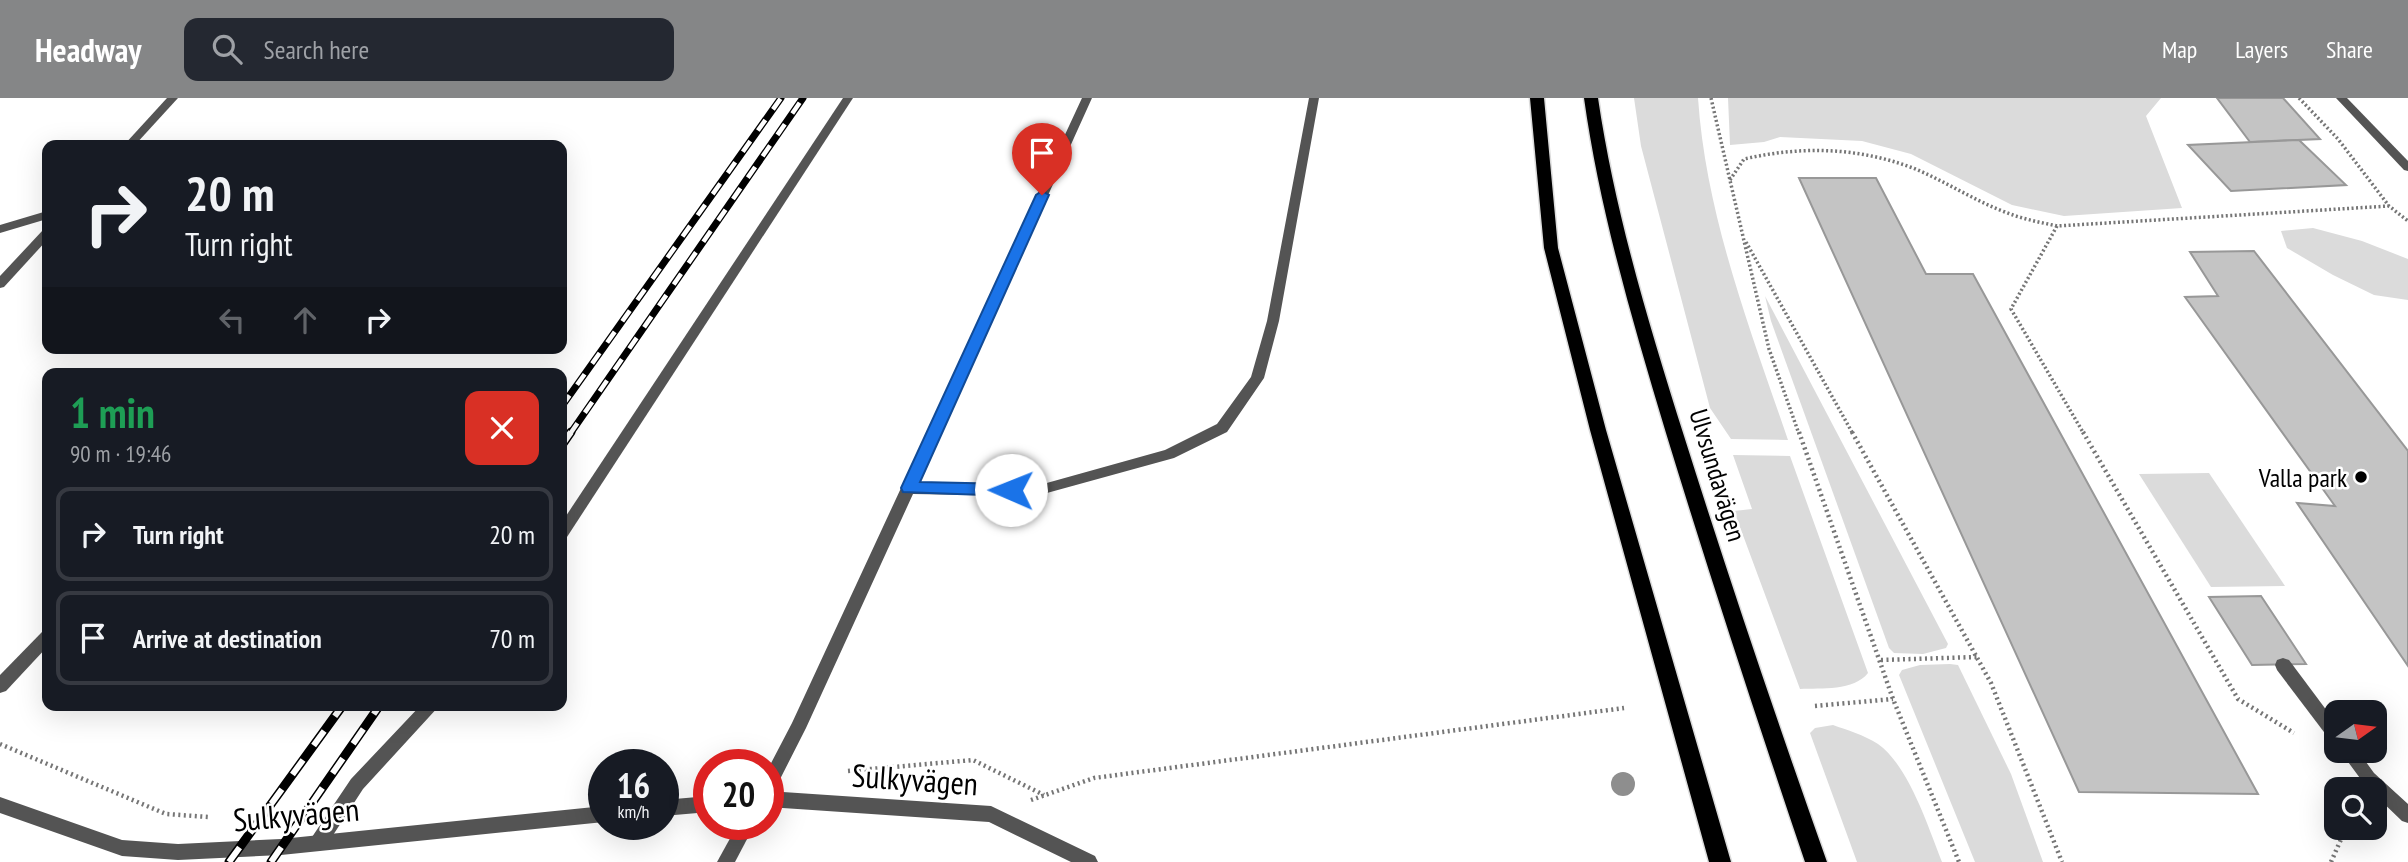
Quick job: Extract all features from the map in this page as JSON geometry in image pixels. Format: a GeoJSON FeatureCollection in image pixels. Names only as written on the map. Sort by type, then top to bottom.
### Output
{"type":"FeatureCollection","features":[{"type":"Feature","properties":{"kind":"main road"},"geometry":{"type":"LineString","coordinates":[[1537,98],[1551,248],[1598,430],[1720,862]]}},
{"type":"Feature","properties":{"kind":"main road","name":"Ulvsundavägen"},"geometry":{"type":"LineString","coordinates":[[1591,98],[1595,135],[1622,258],[1751,675],[1816,862]]}},
{"type":"Feature","properties":{"kind":"street"},"geometry":{"type":"LineString","coordinates":[[134,140],[173,98]]}},
{"type":"Feature","properties":{"kind":"street"},"geometry":{"type":"LineString","coordinates":[[567,525],[848,98]]}},
{"type":"Feature","properties":{"kind":"street"},"geometry":{"type":"LineString","coordinates":[[784,755],[1087,98]]}},
{"type":"Feature","properties":{"kind":"street"},"geometry":{"type":"LineString","coordinates":[[909,488],[1036,491],[1169,454],[1222,428],[1256,378],[1273,321],[1314,98]]}},
{"type":"Feature","properties":{"kind":"street"},"geometry":{"type":"LineString","coordinates":[[2341,98],[2408,168]]}},
{"type":"Feature","properties":{"kind":"street"},"geometry":{"type":"LineString","coordinates":[[0,229],[42,216]]}},
{"type":"Feature","properties":{"kind":"street"},"geometry":{"type":"LineString","coordinates":[[0,284],[42,238]]}},
{"type":"Feature","properties":{"kind":"street"},"geometry":{"type":"LineString","coordinates":[[0,686],[42,642]]}},
{"type":"Feature","properties":{"kind":"street"},"geometry":{"type":"LineString","coordinates":[[2283,665],[2324,720]]}},
{"type":"Feature","properties":{"kind":"street"},"geometry":{"type":"LineString","coordinates":[[318,843],[357,785],[426,711]]}},
{"type":"Feature","properties":{"kind":"street"},"geometry":{"type":"LineString","coordinates":[[2357,763],[2368,778],[2408,815]]}},
{"type":"Feature","properties":{"kind":"street","name":"Sulkyvägen"},"geometry":{"type":"LineString","coordinates":[[784,800],[991,814],[1089,862]]}},
{"type":"Feature","properties":{"kind":"street","name":"Sulkyvägen"},"geometry":{"type":"LineString","coordinates":[[0,805],[122,848],[178,852],[281,847],[588,816]]}},
{"type":"Feature","properties":{"kind":"street"},"geometry":{"type":"LineString","coordinates":[[726,862],[738,840]]}},
{"type":"Feature","properties":{"kind":"path"},"geometry":{"type":"LineString","coordinates":[[1711,98],[1769,349],[1893,699],[1959,862]]}},
{"type":"Feature","properties":{"kind":"path"},"geometry":{"type":"LineString","coordinates":[[2299,98],[2338,139],[2389,206],[2408,221]]}},
{"type":"Feature","properties":{"kind":"path"},"geometry":{"type":"LineString","coordinates":[[1729,180],[1744,159],[1771,151],[1847,150],[1893,161],[2015,216],[2057,226],[2389,206]]}},
{"type":"Feature","properties":{"kind":"path"},"geometry":{"type":"LineString","coordinates":[[2057,226],[2011,309],[2238,699],[2297,735]]}},
{"type":"Feature","properties":{"kind":"path"},"geometry":{"type":"LineString","coordinates":[[1742,235],[1978,657],[1997,696],[2062,862]]}},
{"type":"Feature","properties":{"kind":"path"},"geometry":{"type":"LineString","coordinates":[[1881,660],[1978,657]]}},
{"type":"Feature","properties":{"kind":"path"},"geometry":{"type":"LineString","coordinates":[[1815,706],[1893,699]]}},
{"type":"Feature","properties":{"kind":"path"},"geometry":{"type":"LineString","coordinates":[[991,814],[1094,778],[1624,708]]}},
{"type":"Feature","properties":{"kind":"path"},"geometry":{"type":"LineString","coordinates":[[0,744],[166,814],[219,818]]}},
{"type":"Feature","properties":{"kind":"path"},"geometry":{"type":"LineString","coordinates":[[839,772],[973,760],[1044,795]]}},
{"type":"Feature","properties":{"kind":"path"},"geometry":{"type":"LineString","coordinates":[[2331,862],[2341,840]]}},
{"type":"Feature","properties":{"kind":"shaded area"},"geometry":{"type":"Polygon","coordinates":[[[1634,98],[1698,98],[1710,186],[1720,229],[1745,314],[1788,440],[1731,439],[1710,408],[1641,146],[1634,98]]]}},
{"type":"Feature","properties":{"kind":"shaded area"},"geometry":{"type":"Polygon","coordinates":[[[1728,98],[2161,98],[2146,116],[2182,208],[2064,216],[2012,205],[1911,154],[1862,141],[1780,137],[1764,142],[1730,145],[1728,98]]]}},
{"type":"Feature","properties":{"kind":"shaded area"},"geometry":{"type":"Polygon","coordinates":[[[2313,228],[2362,241],[2408,259],[2408,300],[2374,295],[2287,248],[2281,231],[2313,228]]]}},
{"type":"Feature","properties":{"kind":"shaded area"},"geometry":{"type":"Polygon","coordinates":[[[1765,296],[1948,644],[1946,648],[1923,654],[1894,653],[1889,648],[1771,321],[1765,296]]]}},
{"type":"Feature","properties":{"kind":"shaded area"},"geometry":{"type":"Polygon","coordinates":[[[1733,455],[1790,456],[1868,673],[1862,679],[1846,686],[1800,689],[1734,511],[1752,509],[1733,455]]]}},
{"type":"Feature","properties":{"kind":"shaded area"},"geometry":{"type":"Polygon","coordinates":[[[2209,473],[2285,586],[2211,587],[2139,474],[2209,473]]]}},
{"type":"Feature","properties":{"kind":"shaded area"},"geometry":{"type":"Polygon","coordinates":[[[1920,665],[1958,665],[2011,774],[2043,862],[1975,862],[1899,675],[1902,670],[1920,665]]]}},
{"type":"Feature","properties":{"kind":"shaded area"},"geometry":{"type":"Polygon","coordinates":[[[1833,725],[1873,741],[1889,754],[1916,798],[1942,862],[1857,862],[1810,733],[1815,728],[1833,725]]]}},
{"type":"Feature","properties":{"kind":"building"},"geometry":{"type":"Polygon","coordinates":[[[2217,98],[2283,98],[2320,139],[2250,142],[2217,98]]]}},
{"type":"Feature","properties":{"kind":"building"},"geometry":{"type":"Polygon","coordinates":[[[2299,140],[2346,185],[2231,191],[2188,145],[2299,140]]]}},
{"type":"Feature","properties":{"kind":"building"},"geometry":{"type":"Polygon","coordinates":[[[1799,178],[1876,178],[1926,274],[1973,274],[2258,794],[2079,792],[1799,178]]]}},
{"type":"Feature","properties":{"kind":"building","name":"Valla park"},"geometry":{"type":"Polygon","coordinates":[[[2254,251],[2408,451],[2408,666],[2297,503],[2335,506],[2185,297],[2218,296],[2190,252],[2254,251]]]}},
{"type":"Feature","properties":{"kind":"building"},"geometry":{"type":"Polygon","coordinates":[[[2261,596],[2306,664],[2252,665],[2209,597],[2261,596]]]}},
{"type":"Feature","properties":{"kind":"railway"},"geometry":{"type":"LineString","coordinates":[[567,399],[781,98]]}},
{"type":"Feature","properties":{"kind":"railway"},"geometry":{"type":"LineString","coordinates":[[570,434],[803,98]]}},
{"type":"Feature","properties":{"kind":"railway"},"geometry":{"type":"LineString","coordinates":[[567,438],[571,432]]}},
{"type":"Feature","properties":{"kind":"railway"},"geometry":{"type":"LineString","coordinates":[[229,862],[339,711]]}},
{"type":"Feature","properties":{"kind":"railway"},"geometry":{"type":"LineString","coordinates":[[271,862],[376,711]]}},
{"type":"Feature","properties":{"kind":"place","name":"Valla park"},"geometry":{"type":"Point","coordinates":[2361,477]}},
{"type":"Feature","properties":{"kind":"route"},"geometry":{"type":"LineString","coordinates":[[1011,490],[909,488],[1042,195]]}}]}
